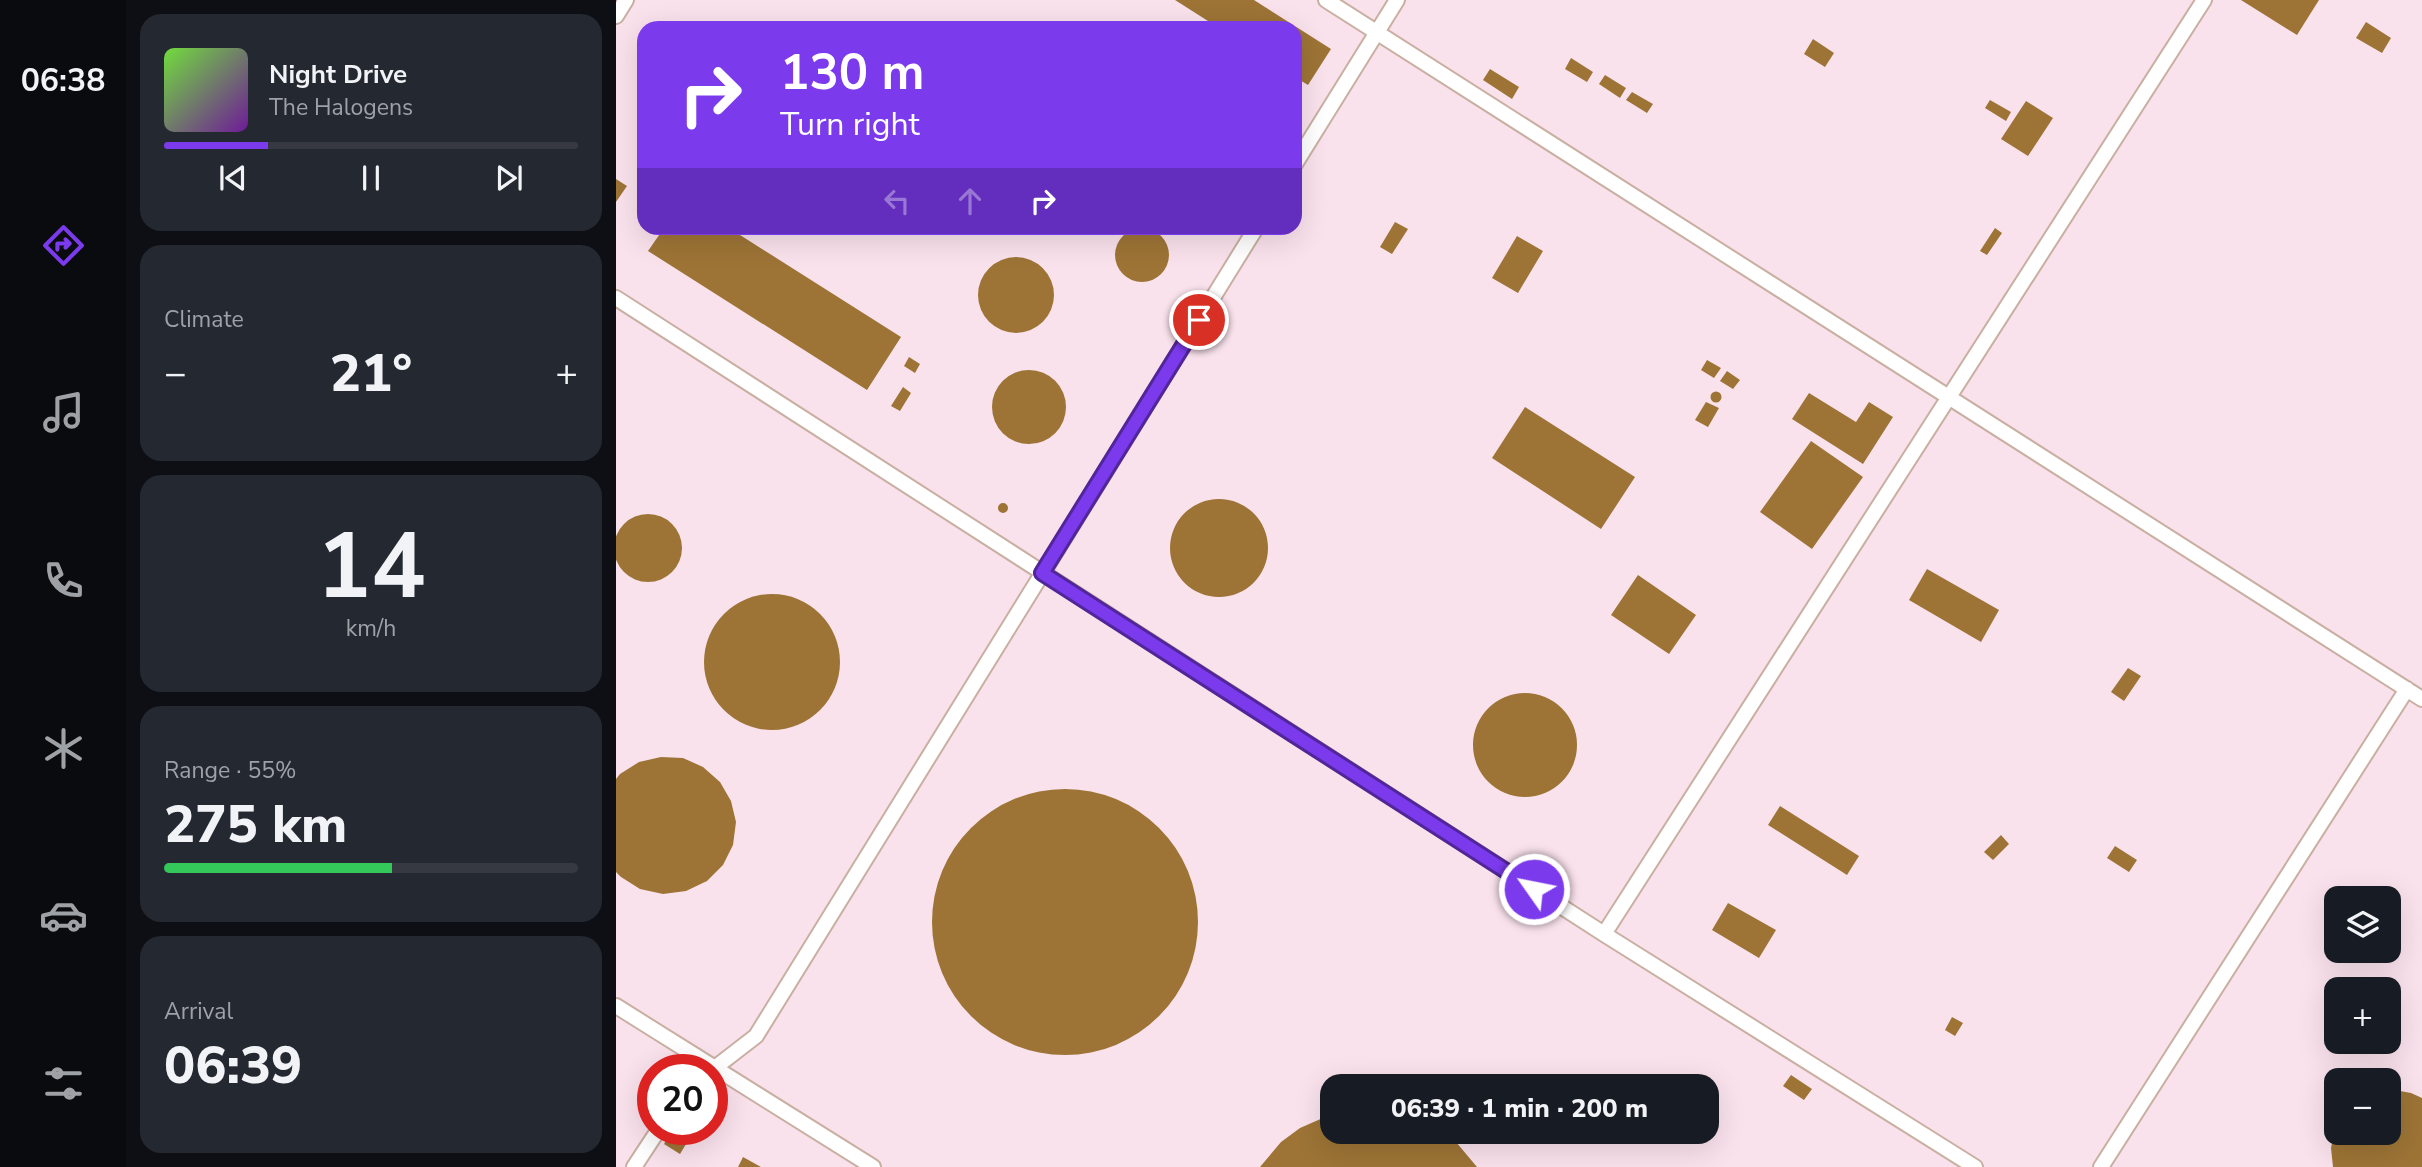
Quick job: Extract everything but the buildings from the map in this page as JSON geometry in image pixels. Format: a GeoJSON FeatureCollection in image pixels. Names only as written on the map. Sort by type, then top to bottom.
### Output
{"type":"FeatureCollection","features":[{"type":"Feature","properties":{"kind":"lane"},"geometry":{"type":"LineString","coordinates":[[616,16],[626,0]]}},
{"type":"Feature","properties":{"kind":"lane"},"geometry":{"type":"LineString","coordinates":[[1326,0],[2422,699]]}},
{"type":"Feature","properties":{"kind":"lane"},"geometry":{"type":"LineString","coordinates":[[1302,153],[1397,0]]}},
{"type":"Feature","properties":{"kind":"lane"},"geometry":{"type":"LineString","coordinates":[[1604,934],[2204,0]]}},
{"type":"Feature","properties":{"kind":"lane"},"geometry":{"type":"LineString","coordinates":[[728,1057],[756,1036],[1252,235]]}},
{"type":"Feature","properties":{"kind":"lane"},"geometry":{"type":"LineString","coordinates":[[616,298],[1604,934],[1975,1167]]}},
{"type":"Feature","properties":{"kind":"lane"},"geometry":{"type":"LineString","coordinates":[[2101,1167],[2407,689]]}},
{"type":"Feature","properties":{"kind":"lane"},"geometry":{"type":"LineString","coordinates":[[616,1006],[690,1054]]}},
{"type":"Feature","properties":{"kind":"lane"},"geometry":{"type":"LineString","coordinates":[[728,1078],[873,1167]]}},
{"type":"Feature","properties":{"kind":"lane"},"geometry":{"type":"LineString","coordinates":[[634,1167],[648,1145]]}},
{"type":"Feature","properties":{"kind":"shaded area"},"geometry":{"type":"Polygon","coordinates":[[[616,0],[2422,0],[2422,1167],[616,1167],[616,0]]]}},
{"type":"Feature","properties":{"kind":"route"},"geometry":{"type":"LineString","coordinates":[[1199,320],[1042,573],[1534,889]]}}]}
